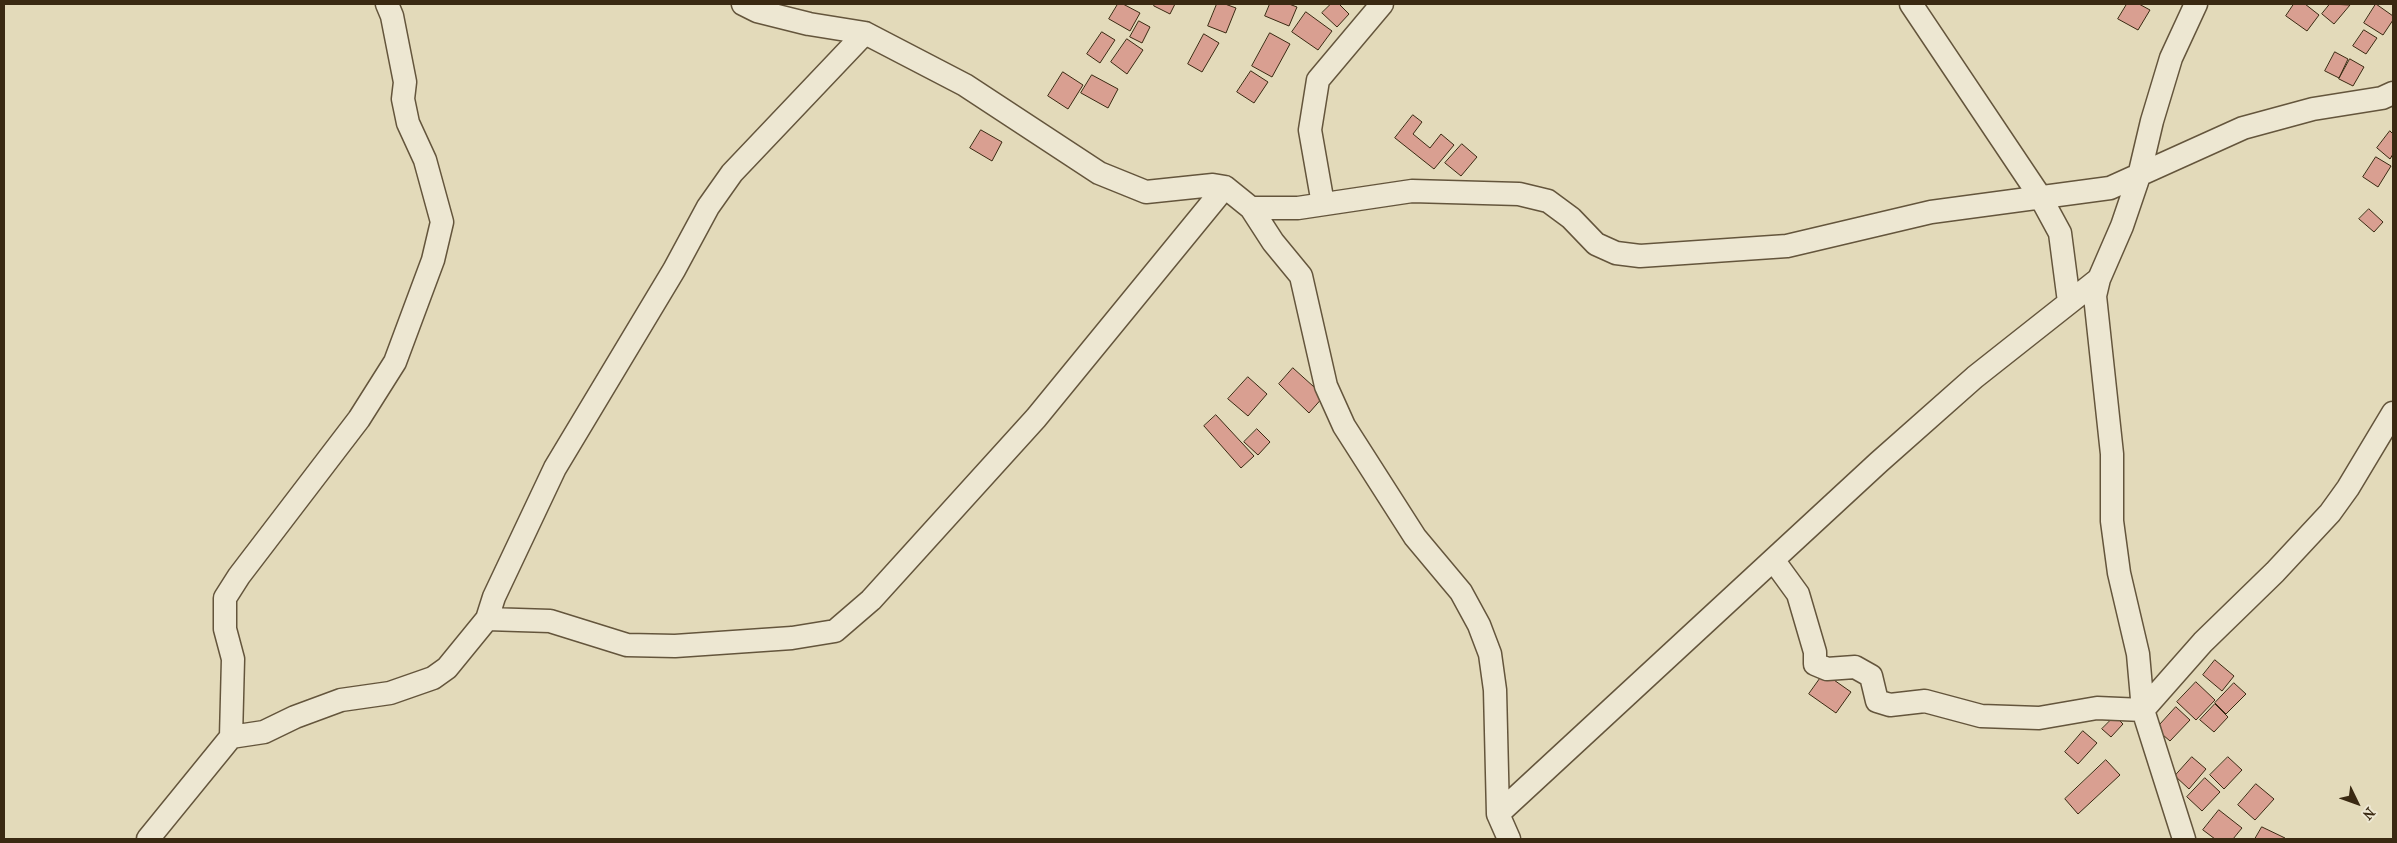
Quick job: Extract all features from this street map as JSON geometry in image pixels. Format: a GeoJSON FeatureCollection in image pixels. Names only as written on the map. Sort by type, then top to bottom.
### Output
{"type":"FeatureCollection","features":[{"type":"Feature","properties":{"kind":"street"},"geometry":{"type":"LineString","coordinates":[[148,839],[231,737],[233,659],[225,629],[225,598],[239,576],[359,419],[395,362],[432,260],[442,222],[425,160],[408,123],[403,99],[405,82],[392,16],[387,4]]}},
{"type":"Feature","properties":{"kind":"street"},"geometry":{"type":"LineString","coordinates":[[743,4],[757,11],[809,24],[865,33],[965,84],[1099,173],[1146,192],[1213,185],[1225,187],[1251,208],[1273,242],[1301,276],[1326,386],[1344,426],[1415,537],[1461,592],[1479,625],[1490,654],[1495,690],[1498,814],[1509,839]]}},
{"type":"Feature","properties":{"kind":"street"},"geometry":{"type":"LineString","coordinates":[[1322,204],[1310,130],[1318,80],[1382,4]]}},
{"type":"Feature","properties":{"kind":"street"},"geometry":{"type":"LineString","coordinates":[[1911,4],[2042,198],[2060,233],[2069,302]]}},
{"type":"Feature","properties":{"kind":"street"},"geometry":{"type":"LineString","coordinates":[[2184,839],[2143,710],[2138,654],[2119,573],[2112,521],[2112,454],[2095,296],[2099,279],[2122,226],[2139,176],[2152,121],[2171,58],[2196,4]]}},
{"type":"Feature","properties":{"kind":"street"},"geometry":{"type":"LineString","coordinates":[[231,737],[264,732],[295,717],[341,700],[390,693],[433,678],[447,668],[487,619],[494,597],[555,468],[674,270],[708,207],[732,173],[865,33]]}},
{"type":"Feature","properties":{"kind":"street"},"geometry":{"type":"LineString","coordinates":[[1251,208],[1298,208],[1412,191],[1519,194],[1548,201],[1571,218],[1596,244],[1616,253],[1640,256],[1787,246],[1931,212],[2110,188],[2206,143],[2243,128],[2313,109],[2382,98],[2393,93]]}},
{"type":"Feature","properties":{"kind":"street"},"geometry":{"type":"LineString","coordinates":[[487,619],[550,621],[627,645],[675,646],[792,638],[835,631],[871,600],[1036,418],[1225,187]]}},
{"type":"Feature","properties":{"kind":"street"},"geometry":{"type":"LineString","coordinates":[[1498,814],[1879,462],[1975,377],[2099,279]]}},
{"type":"Feature","properties":{"kind":"street"},"geometry":{"type":"LineString","coordinates":[[2143,710],[2202,642],[2275,572],[2330,513],[2348,488],[2393,413]]}},
{"type":"Feature","properties":{"kind":"street"},"geometry":{"type":"LineString","coordinates":[[1774,561],[1798,594],[1815,652],[1815,664],[1827,669],[1855,667],[1871,676],[1876,701],[1890,705],[1925,701],[1981,716],[2039,718],[2097,708],[2143,710]]}},
{"type":"Feature","properties":{"kind":"building"},"geometry":{"type":"Polygon","coordinates":[[[1118,4],[1123,4],[1140,13],[1130,31],[1109,19],[1118,4]]]}},
{"type":"Feature","properties":{"kind":"building"},"geometry":{"type":"Polygon","coordinates":[[[1155,4],[1175,4],[1170,14],[1154,6],[1155,4]]]}},
{"type":"Feature","properties":{"kind":"building"},"geometry":{"type":"Polygon","coordinates":[[[1217,4],[1225,4],[1236,8],[1226,33],[1208,26],[1217,4]]]}},
{"type":"Feature","properties":{"kind":"building"},"geometry":{"type":"Polygon","coordinates":[[[1270,4],[1289,4],[1297,7],[1289,26],[1265,16],[1270,4]]]}},
{"type":"Feature","properties":{"kind":"building"},"geometry":{"type":"Polygon","coordinates":[[[1331,4],[1339,4],[1349,14],[1337,27],[1322,13],[1331,4]]]}},
{"type":"Feature","properties":{"kind":"building"},"geometry":{"type":"Polygon","coordinates":[[[2127,4],[2139,4],[2150,10],[2138,30],[2118,19],[2127,4]]]}},
{"type":"Feature","properties":{"kind":"building"},"geometry":{"type":"Polygon","coordinates":[[[2294,4],[2305,4],[2319,15],[2307,31],[2286,16],[2294,4]]]}},
{"type":"Feature","properties":{"kind":"building"},"geometry":{"type":"Polygon","coordinates":[[[2330,4],[2350,5],[2334,24],[2322,14],[2330,4]]]}},
{"type":"Feature","properties":{"kind":"building"},"geometry":{"type":"Polygon","coordinates":[[[2376,4],[2393,16],[2393,20],[2383,35],[2364,23],[2376,4]]]}},
{"type":"Feature","properties":{"kind":"building"},"geometry":{"type":"Polygon","coordinates":[[[1306,12],[1332,31],[1318,50],[1292,32],[1306,12]]]}},
{"type":"Feature","properties":{"kind":"building"},"geometry":{"type":"Polygon","coordinates":[[[1139,21],[1150,27],[1142,43],[1130,37],[1139,21]]]}},
{"type":"Feature","properties":{"kind":"building"},"geometry":{"type":"Polygon","coordinates":[[[2364,30],[2377,38],[2366,54],[2353,46],[2364,30]]]}},
{"type":"Feature","properties":{"kind":"building"},"geometry":{"type":"Polygon","coordinates":[[[1102,32],[1115,40],[1100,63],[1087,54],[1102,32]]]}},
{"type":"Feature","properties":{"kind":"building"},"geometry":{"type":"Polygon","coordinates":[[[1270,33],[1290,44],[1272,77],[1252,66],[1270,33]]]}},
{"type":"Feature","properties":{"kind":"building"},"geometry":{"type":"Polygon","coordinates":[[[1204,34],[1219,43],[1202,72],[1188,64],[1204,34]]]}},
{"type":"Feature","properties":{"kind":"building"},"geometry":{"type":"Polygon","coordinates":[[[1127,39],[1143,50],[1127,74],[1111,62],[1127,39]]]}},
{"type":"Feature","properties":{"kind":"building"},"geometry":{"type":"Polygon","coordinates":[[[2335,52],[2348,59],[2339,78],[2325,71],[2335,52]]]}},
{"type":"Feature","properties":{"kind":"building"},"geometry":{"type":"Polygon","coordinates":[[[2350,59],[2364,67],[2353,86],[2339,79],[2350,59]]]}},
{"type":"Feature","properties":{"kind":"building"},"geometry":{"type":"Polygon","coordinates":[[[1251,71],[1268,82],[1254,103],[1237,92],[1251,71]]]}},
{"type":"Feature","properties":{"kind":"building"},"geometry":{"type":"Polygon","coordinates":[[[1063,72],[1083,85],[1068,109],[1048,96],[1063,72]]]}},
{"type":"Feature","properties":{"kind":"building"},"geometry":{"type":"Polygon","coordinates":[[[1092,75],[1118,89],[1108,108],[1081,93],[1092,75]]]}},
{"type":"Feature","properties":{"kind":"building"},"geometry":{"type":"Polygon","coordinates":[[[1413,115],[1422,122],[1413,134],[1430,148],[1441,134],[1454,145],[1434,169],[1395,138],[1413,115]]]}},
{"type":"Feature","properties":{"kind":"building"},"geometry":{"type":"Polygon","coordinates":[[[981,130],[1002,142],[992,161],[970,148],[981,130]]]}},
{"type":"Feature","properties":{"kind":"building"},"geometry":{"type":"Polygon","coordinates":[[[2390,131],[2393,134],[2393,154],[2390,159],[2377,148],[2390,131]]]}},
{"type":"Feature","properties":{"kind":"building"},"geometry":{"type":"Polygon","coordinates":[[[1462,144],[1477,157],[1461,176],[1445,163],[1462,144]]]}},
{"type":"Feature","properties":{"kind":"building"},"geometry":{"type":"Polygon","coordinates":[[[2376,157],[2391,166],[2378,187],[2363,177],[2376,157]]]}},
{"type":"Feature","properties":{"kind":"building"},"geometry":{"type":"Polygon","coordinates":[[[2369,209],[2383,222],[2374,232],[2359,219],[2369,209]]]}},
{"type":"Feature","properties":{"kind":"building"},"geometry":{"type":"Polygon","coordinates":[[[1293,368],[1324,396],[1309,413],[1279,384],[1293,368]]]}},
{"type":"Feature","properties":{"kind":"building"},"geometry":{"type":"Polygon","coordinates":[[[1248,377],[1267,394],[1248,416],[1228,399],[1248,377]]]}},
{"type":"Feature","properties":{"kind":"building"},"geometry":{"type":"Polygon","coordinates":[[[1216,415],[1254,456],[1241,468],[1204,426],[1216,415]]]}},
{"type":"Feature","properties":{"kind":"building"},"geometry":{"type":"Polygon","coordinates":[[[1257,429],[1270,442],[1258,455],[1244,442],[1257,429]]]}},
{"type":"Feature","properties":{"kind":"building"},"geometry":{"type":"Polygon","coordinates":[[[2215,660],[2234,676],[2222,691],[2203,675],[2215,660]]]}},
{"type":"Feature","properties":{"kind":"building"},"geometry":{"type":"Polygon","coordinates":[[[1824,673],[1851,692],[1836,713],[1809,694],[1824,673]]]}},
{"type":"Feature","properties":{"kind":"building"},"geometry":{"type":"Polygon","coordinates":[[[2196,682],[2215,700],[2196,720],[2177,702],[2196,682]]]}},
{"type":"Feature","properties":{"kind":"building"},"geometry":{"type":"Polygon","coordinates":[[[2234,683],[2246,694],[2226,714],[2215,703],[2234,683]]]}},
{"type":"Feature","properties":{"kind":"building"},"geometry":{"type":"Polygon","coordinates":[[[2215,704],[2228,717],[2214,732],[2200,720],[2215,704]]]}},
{"type":"Feature","properties":{"kind":"building"},"geometry":{"type":"Polygon","coordinates":[[[2176,707],[2190,720],[2170,741],[2156,729],[2176,707]]]}},
{"type":"Feature","properties":{"kind":"building"},"geometry":{"type":"Polygon","coordinates":[[[2115,716],[2123,724],[2111,737],[2102,729],[2115,716]]]}},
{"type":"Feature","properties":{"kind":"building"},"geometry":{"type":"Polygon","coordinates":[[[2083,731],[2097,743],[2078,764],[2065,752],[2083,731]]]}},
{"type":"Feature","properties":{"kind":"building"},"geometry":{"type":"Polygon","coordinates":[[[2192,757],[2206,769],[2189,789],[2175,776],[2192,757]]]}},
{"type":"Feature","properties":{"kind":"building"},"geometry":{"type":"Polygon","coordinates":[[[2228,757],[2242,770],[2224,789],[2210,775],[2228,757]]]}},
{"type":"Feature","properties":{"kind":"building"},"geometry":{"type":"Polygon","coordinates":[[[2106,760],[2120,775],[2078,814],[2065,799],[2106,760]]]}},
{"type":"Feature","properties":{"kind":"building"},"geometry":{"type":"Polygon","coordinates":[[[2205,778],[2220,792],[2202,811],[2187,797],[2205,778]]]}},
{"type":"Feature","properties":{"kind":"building"},"geometry":{"type":"Polygon","coordinates":[[[2256,784],[2274,799],[2255,820],[2238,805],[2256,784]]]}},
{"type":"Feature","properties":{"kind":"building"},"geometry":{"type":"Polygon","coordinates":[[[2219,810],[2242,828],[2233,839],[2215,839],[2203,830],[2219,810]]]}},
{"type":"Feature","properties":{"kind":"building"},"geometry":{"type":"Polygon","coordinates":[[[2262,827],[2285,838],[2255,839],[2262,827]]]}}]}
